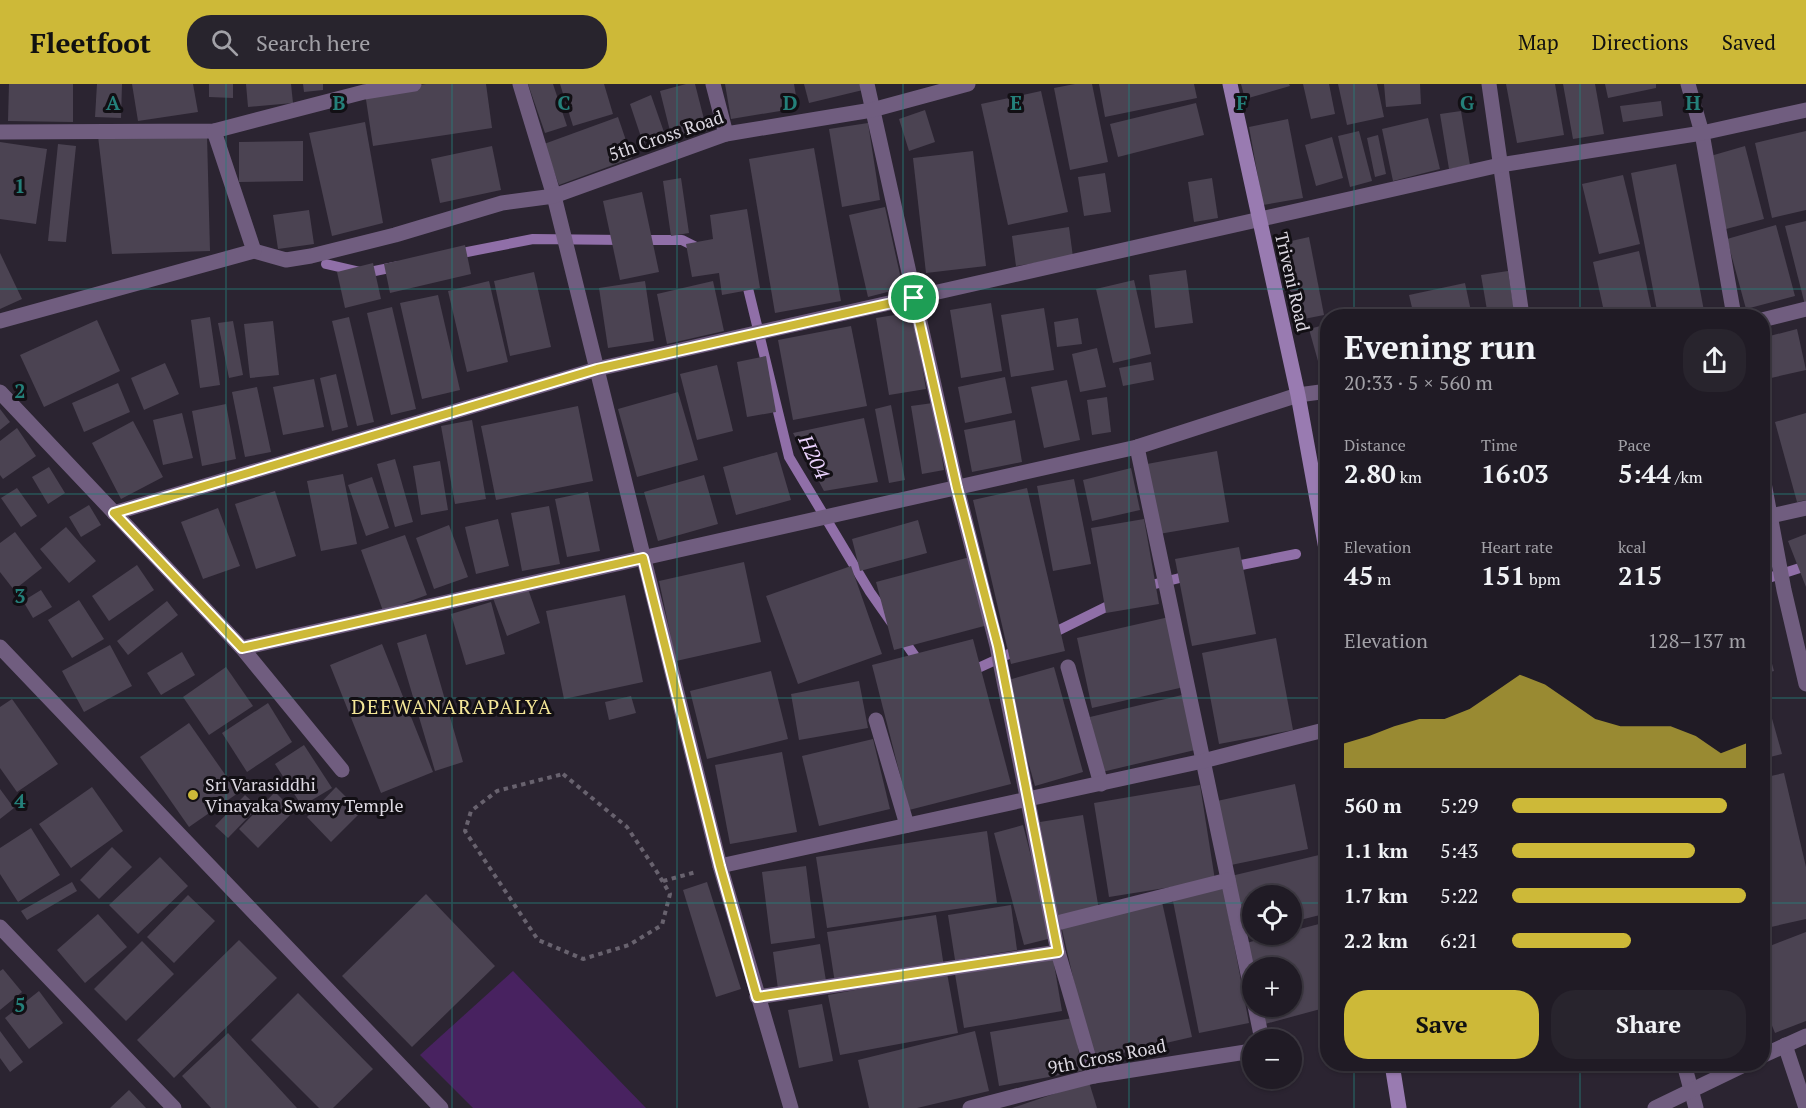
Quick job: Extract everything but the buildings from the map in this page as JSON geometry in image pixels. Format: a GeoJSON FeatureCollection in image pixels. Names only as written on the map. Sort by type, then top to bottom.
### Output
{"type":"FeatureCollection","features":[{"type":"Feature","properties":{"kind":"street"},"geometry":{"type":"LineString","coordinates":[[0,132],[214,131],[364,92],[414,84]]}},
{"type":"Feature","properties":{"kind":"street"},"geometry":{"type":"LineString","coordinates":[[520,84],[561,223],[720,866],[791,1108]]}},
{"type":"Feature","properties":{"kind":"street"},"geometry":{"type":"LineString","coordinates":[[713,84],[726,134]]}},
{"type":"Feature","properties":{"kind":"street"},"geometry":{"type":"LineString","coordinates":[[867,84],[957,488],[998,646],[1058,952],[1094,1076]]}},
{"type":"Feature","properties":{"kind":"street","name":"5th Cross Road"},"geometry":{"type":"LineString","coordinates":[[254,251],[286,260],[311,256],[395,235],[502,203],[554,196],[726,134],[872,110],[968,84]]}},
{"type":"Feature","properties":{"kind":"street","name":"Triveni Road"},"geometry":{"type":"LineString","coordinates":[[1230,84],[1298,395],[1320,516]]}},
{"type":"Feature","properties":{"kind":"street"},"geometry":{"type":"LineString","coordinates":[[1489,84],[1521,309]]}},
{"type":"Feature","properties":{"kind":"street"},"geometry":{"type":"LineString","coordinates":[[1688,84],[1702,133],[1733,309]]}},
{"type":"Feature","properties":{"kind":"street"},"geometry":{"type":"LineString","coordinates":[[114,513],[597,369],[1500,165],[1702,133],[1806,110]]}},
{"type":"Feature","properties":{"kind":"street"},"geometry":{"type":"LineString","coordinates":[[0,321],[254,251],[214,131]]}},
{"type":"Feature","properties":{"kind":"street"},"geometry":{"type":"LineString","coordinates":[[1770,318],[1806,309]]}},
{"type":"Feature","properties":{"kind":"street"},"geometry":{"type":"LineString","coordinates":[[0,392],[242,648],[342,770]]}},
{"type":"Feature","properties":{"kind":"street"},"geometry":{"type":"LineString","coordinates":[[242,648],[1137,447],[1298,395],[1320,392]]}},
{"type":"Feature","properties":{"kind":"street"},"geometry":{"type":"LineString","coordinates":[[1137,447],[1244,957]]}},
{"type":"Feature","properties":{"kind":"street"},"geometry":{"type":"LineString","coordinates":[[1770,516],[1806,508]]}},
{"type":"Feature","properties":{"kind":"street"},"geometry":{"type":"LineString","coordinates":[[1770,527],[1779,558],[1784,590],[1806,684]]}},
{"type":"Feature","properties":{"kind":"street"},"geometry":{"type":"LineString","coordinates":[[0,647],[441,1108]]}},
{"type":"Feature","properties":{"kind":"street"},"geometry":{"type":"LineString","coordinates":[[1068,667],[1101,784]]}},
{"type":"Feature","properties":{"kind":"street"},"geometry":{"type":"LineString","coordinates":[[876,720],[907,825]]}},
{"type":"Feature","properties":{"kind":"street"},"geometry":{"type":"LineString","coordinates":[[720,866],[1101,784],[1320,731]]}},
{"type":"Feature","properties":{"kind":"street"},"geometry":{"type":"LineString","coordinates":[[1053,924],[1228,880]]}},
{"type":"Feature","properties":{"kind":"street"},"geometry":{"type":"LineString","coordinates":[[0,927],[174,1108]]}},
{"type":"Feature","properties":{"kind":"street"},"geometry":{"type":"LineString","coordinates":[[757,997],[1058,952]]}},
{"type":"Feature","properties":{"kind":"street"},"geometry":{"type":"LineString","coordinates":[[1770,1052],[1806,1036]]}},
{"type":"Feature","properties":{"kind":"street"},"geometry":{"type":"LineString","coordinates":[[1785,1045],[1806,1108]]}},
{"type":"Feature","properties":{"kind":"street","name":"9th Cross Road"},"geometry":{"type":"LineString","coordinates":[[970,1108],[1094,1076],[1242,1053]]}},
{"type":"Feature","properties":{"kind":"street"},"geometry":{"type":"LineString","coordinates":[[1393,1071],[1399,1108]]}},
{"type":"Feature","properties":{"kind":"street"},"geometry":{"type":"LineString","coordinates":[[1686,1071],[1696,1108]]}},
{"type":"Feature","properties":{"kind":"street"},"geometry":{"type":"LineString","coordinates":[[1655,1108],[1731,1071]]}},
{"type":"Feature","properties":{"kind":"path"},"geometry":{"type":"LineString","coordinates":[[563,774],[627,827],[663,881],[669,894],[662,925],[629,945],[584,959],[538,940],[465,831],[471,811],[497,791],[563,774]]}},
{"type":"Feature","properties":{"kind":"path"},"geometry":{"type":"LineString","coordinates":[[663,881],[720,866]]}},
{"type":"Feature","properties":{"kind":"shaded area"},"geometry":{"type":"Polygon","coordinates":[[[513,971],[646,1108],[473,1108],[420,1055],[513,971]]]}},
{"type":"Feature","properties":{"kind":"waterway","name":"H204"},"geometry":{"type":"LineString","coordinates":[[452,255],[533,239],[624,240]]}},
{"type":"Feature","properties":{"kind":"waterway","name":"H204"},"geometry":{"type":"LineString","coordinates":[[640,240],[682,240],[700,249]]}},
{"type":"Feature","properties":{"kind":"waterway","name":"H204"},"geometry":{"type":"LineString","coordinates":[[326,264],[365,273],[399,266]]}},
{"type":"Feature","properties":{"kind":"waterway","name":"H204"},"geometry":{"type":"LineString","coordinates":[[745,276],[789,457],[870,592],[891,622]]}},
{"type":"Feature","properties":{"kind":"waterway","name":"H204"},"geometry":{"type":"LineString","coordinates":[[1231,567],[1296,554]]}},
{"type":"Feature","properties":{"kind":"waterway","name":"H204"},"geometry":{"type":"LineString","coordinates":[[1770,577],[1806,566]]}},
{"type":"Feature","properties":{"kind":"waterway","name":"H204"},"geometry":{"type":"LineString","coordinates":[[1143,587],[1192,575]]}},
{"type":"Feature","properties":{"kind":"waterway","name":"H204"},"geometry":{"type":"LineString","coordinates":[[1047,636],[1116,602]]}},
{"type":"Feature","properties":{"kind":"waterway","name":"H204"},"geometry":{"type":"LineString","coordinates":[[900,635],[919,662],[922,662]]}},
{"type":"Feature","properties":{"kind":"waterway","name":"H204"},"geometry":{"type":"LineString","coordinates":[[967,668],[976,669],[1022,648]]}},
{"type":"Feature","properties":{"kind":"place","name":"Sri Varasiddhi Vinayaka Swamy Temple"},"geometry":{"type":"Point","coordinates":[193,795]}},
{"type":"Feature","properties":{"kind":"district","name":"DEEWANARAPALYA"},"geometry":{"type":"Point","coordinates":[452,707]}},
{"type":"Feature","properties":{"kind":"route"},"geometry":{"type":"LineString","coordinates":[[914,298],[957,488],[998,646],[1058,952],[757,997],[720,866],[643,558],[242,648],[114,513],[597,369],[914,298]]}}]}
